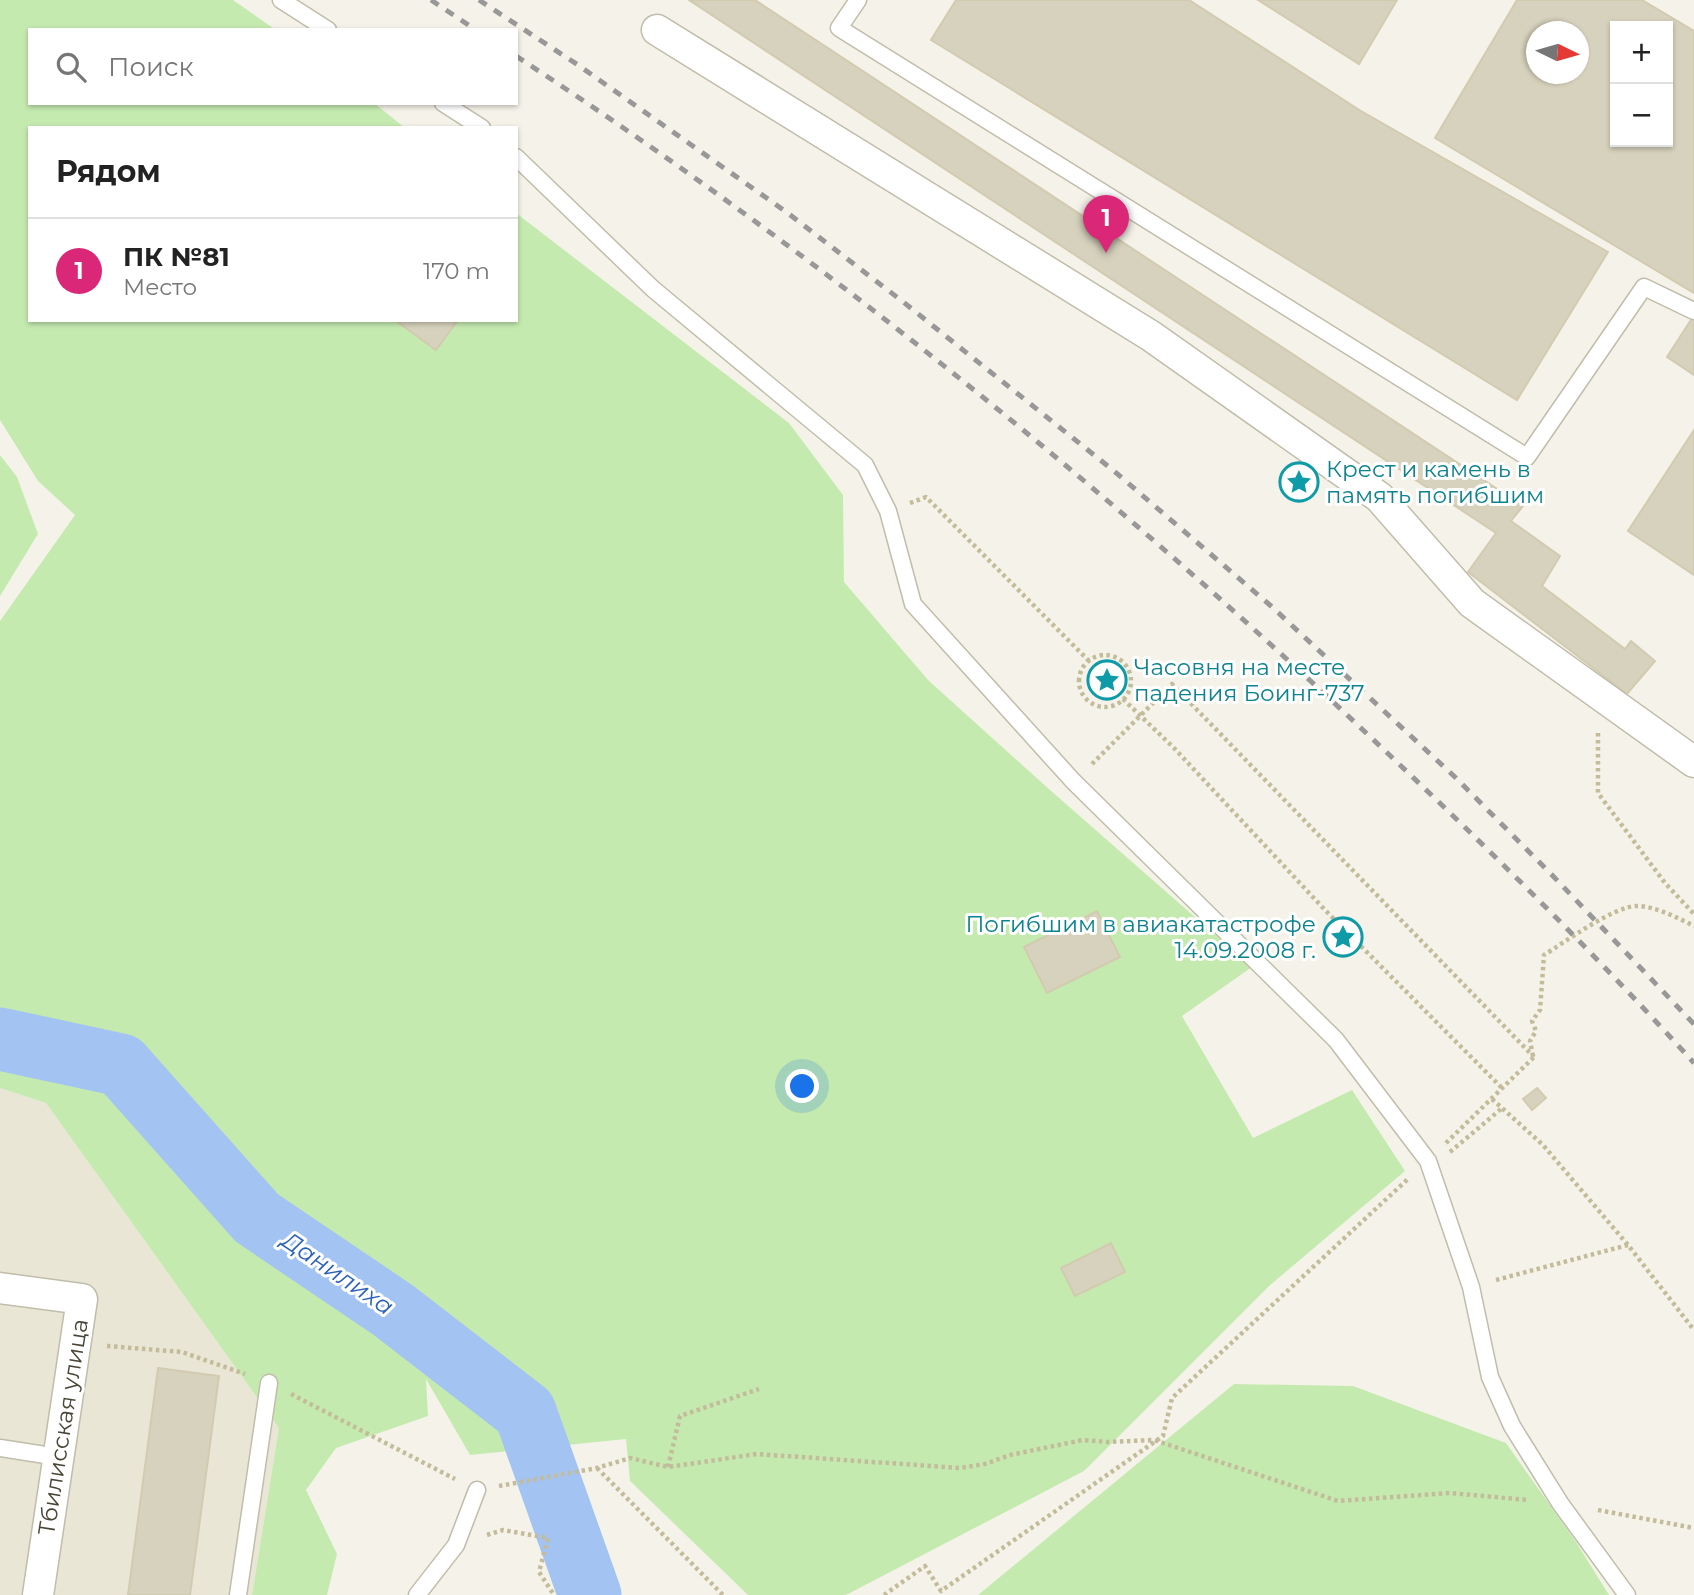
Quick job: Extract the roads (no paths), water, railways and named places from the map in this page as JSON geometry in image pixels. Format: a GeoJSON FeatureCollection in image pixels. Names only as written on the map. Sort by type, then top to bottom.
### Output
{"type":"FeatureCollection","features":[{"type":"Feature","properties":{"kind":"street"},"geometry":{"type":"LineString","coordinates":[[657,30],[1152,336],[1379,497],[1472,603],[1694,762]]}},
{"type":"Feature","properties":{"kind":"street","name":"Тбилисская улица"},"geometry":{"type":"LineString","coordinates":[[0,1288],[82,1299],[38,1595]]}},
{"type":"Feature","properties":{"kind":"lane"},"geometry":{"type":"LineString","coordinates":[[281,0],[325,28]]}},
{"type":"Feature","properties":{"kind":"lane"},"geometry":{"type":"LineString","coordinates":[[858,0],[839,28],[1527,457],[1644,287],[1694,311]]}},
{"type":"Feature","properties":{"kind":"lane"},"geometry":{"type":"LineString","coordinates":[[446,105],[479,126]]}},
{"type":"Feature","properties":{"kind":"lane"},"geometry":{"type":"LineString","coordinates":[[518,159],[653,289],[865,465],[888,511],[913,604],[1073,781],[1336,1040],[1428,1161],[1471,1287],[1490,1377],[1512,1426],[1560,1503],[1627,1595]]}},
{"type":"Feature","properties":{"kind":"lane"},"geometry":{"type":"LineString","coordinates":[[238,1595],[269,1383]]}},
{"type":"Feature","properties":{"kind":"lane"},"geometry":{"type":"LineString","coordinates":[[0,1448],[58,1457]]}},
{"type":"Feature","properties":{"kind":"lane"},"geometry":{"type":"LineString","coordinates":[[418,1595],[456,1545],[477,1490]]}},
{"type":"Feature","properties":{"kind":"waterway","name":"Данилиха"},"geometry":{"type":"LineString","coordinates":[[0,1039],[121,1065],[257,1218],[393,1310],[525,1412],[590,1595]]}},
{"type":"Feature","properties":{"kind":"railway"},"geometry":{"type":"LineString","coordinates":[[431,0],[473,28]]}},
{"type":"Feature","properties":{"kind":"railway"},"geometry":{"type":"LineString","coordinates":[[479,0],[578,65],[785,211],[1114,471],[1271,606],[1456,778],[1694,1024]]}},
{"type":"Feature","properties":{"kind":"railway"},"geometry":{"type":"LineString","coordinates":[[518,57],[730,203],[834,281],[937,360],[1137,526],[1330,699],[1423,787],[1516,877],[1694,1063]]}},
{"type":"Feature","properties":{"kind":"place","name":"ПК №81"},"geometry":{"type":"Point","coordinates":[1106,253]}},
{"type":"Feature","properties":{"kind":"place","name":"Крест и камень в память погибшим"},"geometry":{"type":"Point","coordinates":[1299,482]}},
{"type":"Feature","properties":{"kind":"place","name":"Часовня на месте падения Боинг-737"},"geometry":{"type":"Point","coordinates":[1107,680]}},
{"type":"Feature","properties":{"kind":"place","name":"Погибшим в авиакатастрофе 14.09.2008 г."},"geometry":{"type":"Point","coordinates":[1343,937]}}]}
